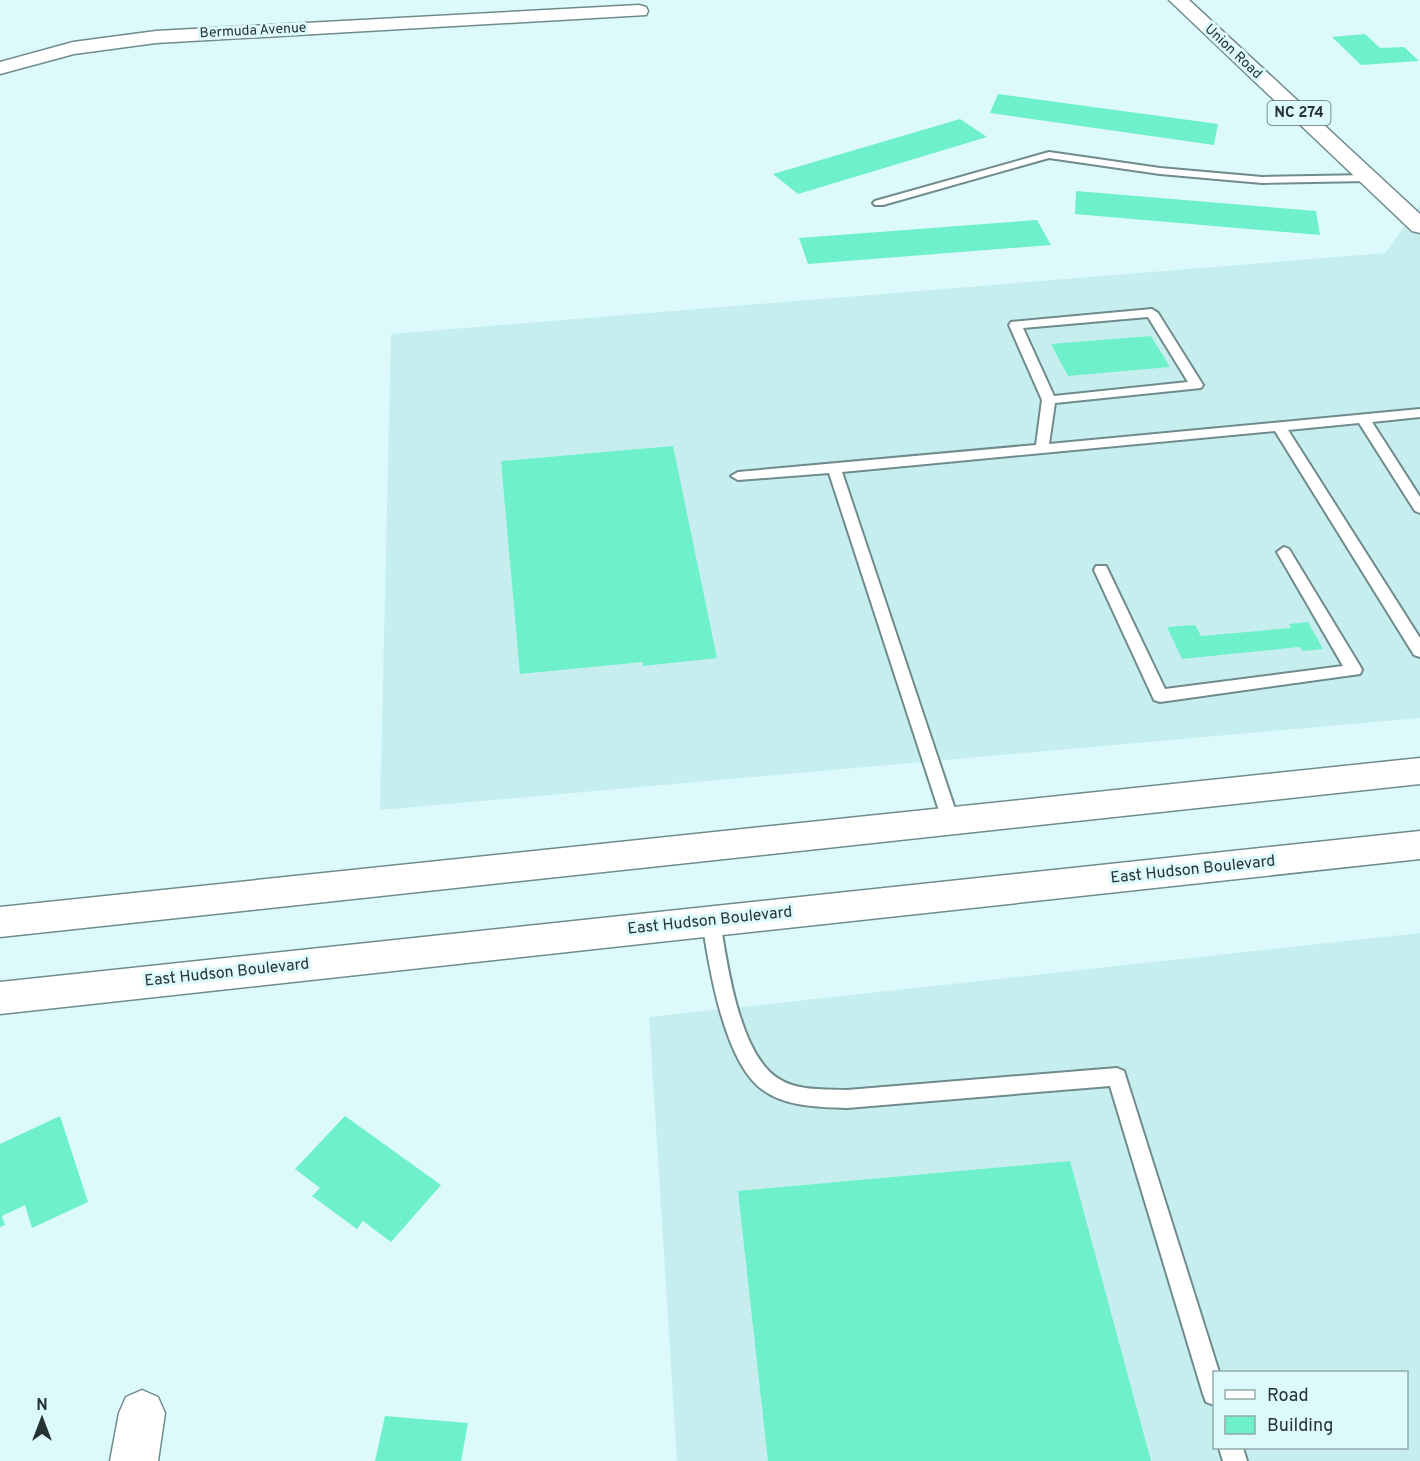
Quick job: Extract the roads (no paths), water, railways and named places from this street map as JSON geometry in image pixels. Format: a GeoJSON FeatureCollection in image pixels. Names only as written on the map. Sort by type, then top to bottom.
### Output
{"type":"FeatureCollection","features":[{"type":"Feature","properties":{"kind":"main road","name":"Union Road"},"geometry":{"type":"LineString","coordinates":[[1178,0],[1420,226]]}},
{"type":"Feature","properties":{"kind":"main road","name":"Bermuda Avenue"},"geometry":{"type":"LineString","coordinates":[[0,68],[73,48],[156,37],[508,9],[639,11]]}},
{"type":"Feature","properties":{"kind":"main road"},"geometry":{"type":"LineString","coordinates":[[0,922],[1420,771]]}},
{"type":"Feature","properties":{"kind":"main road","name":"East Hudson Boulevard"},"geometry":{"type":"LineString","coordinates":[[0,998],[1420,845]]}},
{"type":"Feature","properties":{"kind":"main road"},"geometry":{"type":"LineString","coordinates":[[134,1461],[142,1413]]}},
{"type":"Feature","properties":{"kind":"lane"},"geometry":{"type":"LineString","coordinates":[[879,202],[1049,155],[1160,171],[1262,180],[1369,178]]}},
{"type":"Feature","properties":{"kind":"lane"},"geometry":{"type":"LineString","coordinates":[[1042,448],[1049,399],[1015,325],[1152,313],[1196,385],[1049,399]]}},
{"type":"Feature","properties":{"kind":"lane"},"geometry":{"type":"LineString","coordinates":[[738,476],[1420,413]]}},
{"type":"Feature","properties":{"kind":"lane"},"geometry":{"type":"LineString","coordinates":[[1363,418],[1413,485],[1420,508]]}},
{"type":"Feature","properties":{"kind":"lane"},"geometry":{"type":"LineString","coordinates":[[1279,426],[1420,651]]}},
{"type":"Feature","properties":{"kind":"lane"},"geometry":{"type":"LineString","coordinates":[[834,468],[950,821]]}},
{"type":"Feature","properties":{"kind":"lane"},"geometry":{"type":"LineString","coordinates":[[1101,570],[1160,696],[1354,670],[1284,552]]}},
{"type":"Feature","properties":{"kind":"lane"},"geometry":{"type":"LineString","coordinates":[[711,921],[722,986],[750,1064],[769,1084],[803,1098],[847,1099],[1117,1077],[1213,1388]]}}]}
